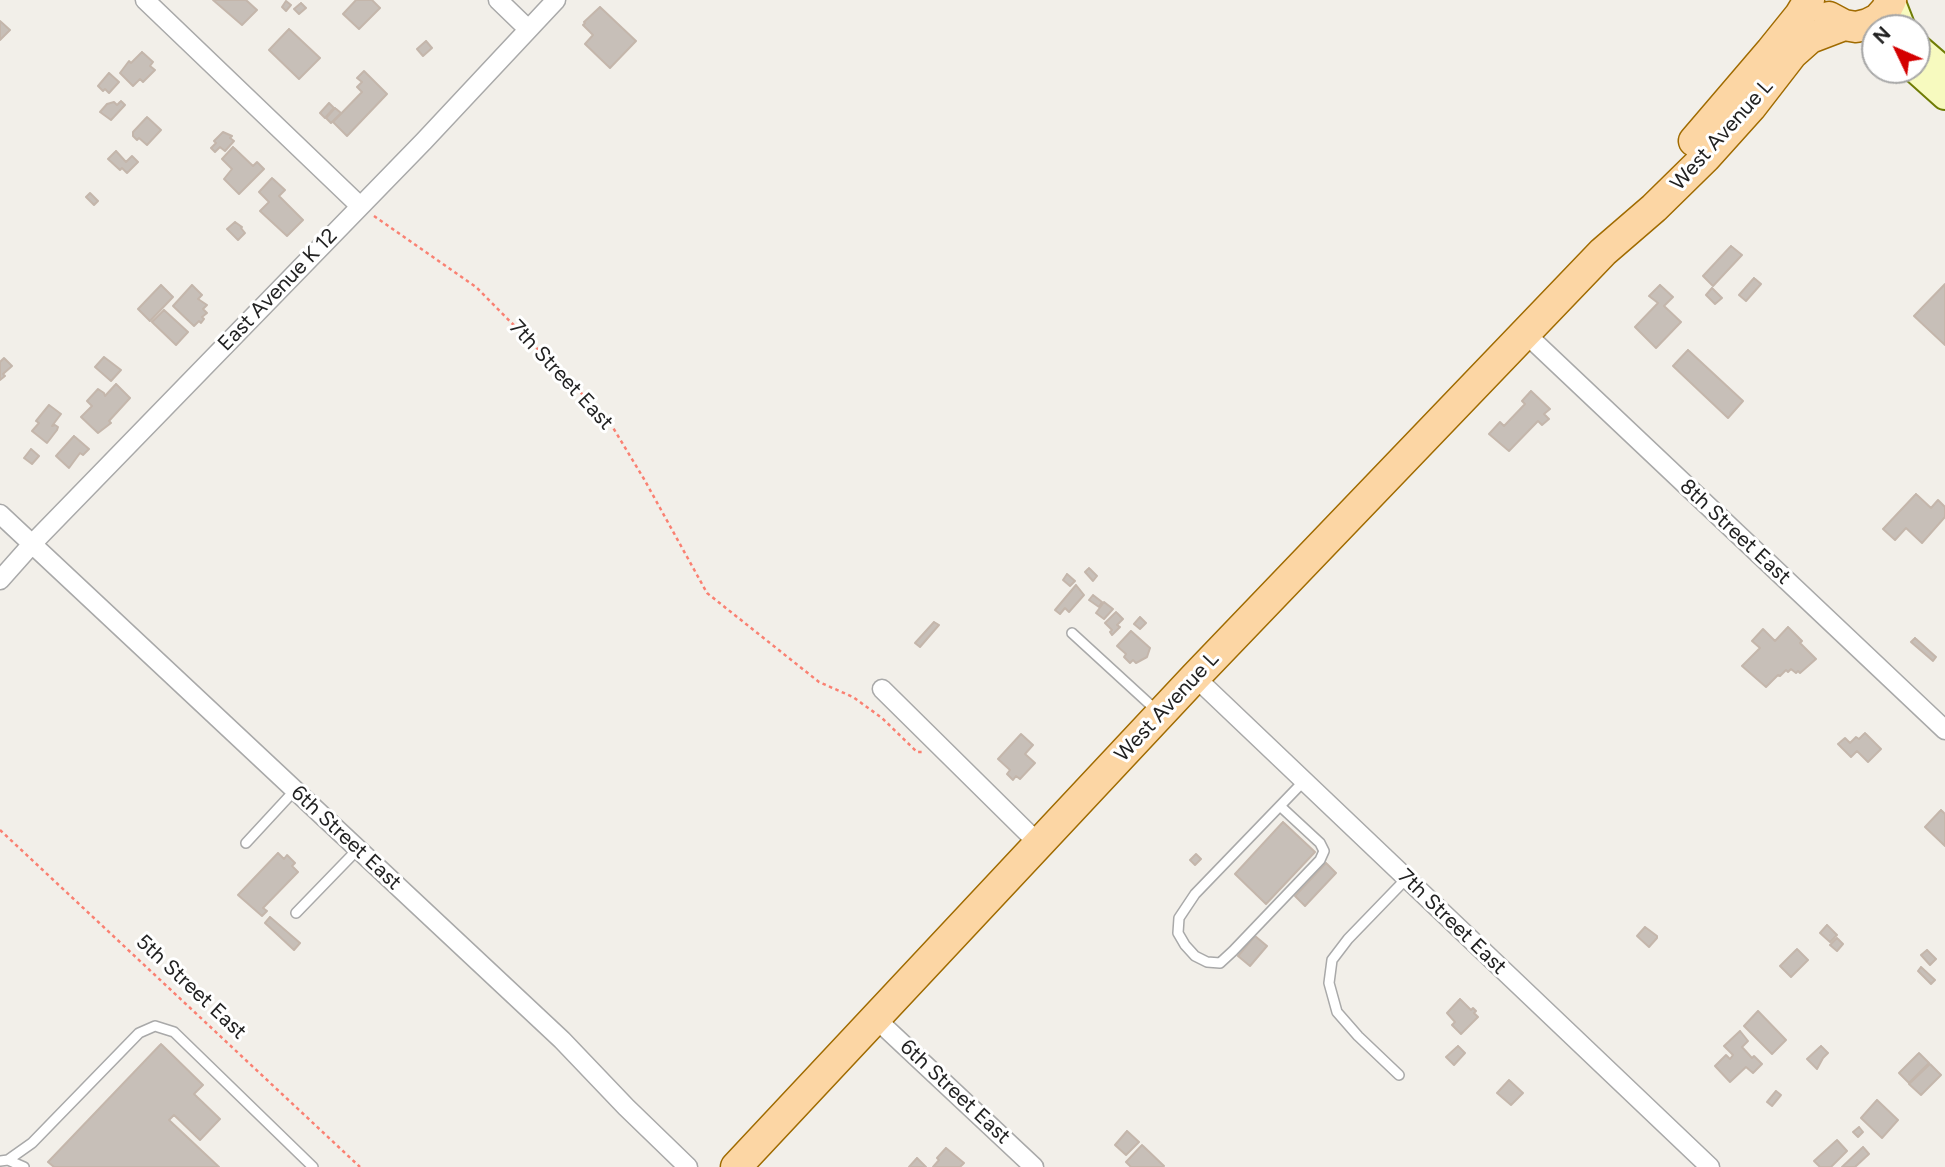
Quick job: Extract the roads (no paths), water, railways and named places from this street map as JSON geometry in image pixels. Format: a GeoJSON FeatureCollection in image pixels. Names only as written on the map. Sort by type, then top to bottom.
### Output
{"type":"FeatureCollection","features":[{"type":"Feature","properties":{"kind":"main road","name":"West Avenue L"},"geometry":{"type":"LineString","coordinates":[[1603,252],[1636,204],[1737,91],[1810,0]]}},
{"type":"Feature","properties":{"kind":"main road"},"geometry":{"type":"LineString","coordinates":[[1817,0],[1824,13],[1833,21],[1858,30]]}},
{"type":"Feature","properties":{"kind":"main road","name":"West Avenue L"},"geometry":{"type":"LineString","coordinates":[[736,1167],[1160,713],[1603,252],[1654,208],[1706,157],[1751,107],[1792,54],[1804,42],[1830,29],[1858,30],[1878,19],[1891,0]]}},
{"type":"Feature","properties":{"kind":"main road"},"geometry":{"type":"LineString","coordinates":[[1931,59],[1945,71]]}},
{"type":"Feature","properties":{"kind":"main road"},"geometry":{"type":"LineString","coordinates":[[1931,83],[1945,96]]}},
{"type":"Feature","properties":{"kind":"street"},"geometry":{"type":"LineString","coordinates":[[145,0],[360,206]]}},
{"type":"Feature","properties":{"kind":"street"},"geometry":{"type":"LineString","coordinates":[[498,0],[528,29]]}},
{"type":"Feature","properties":{"kind":"street","name":"East Avenue K 12"},"geometry":{"type":"LineString","coordinates":[[0,580],[424,141],[556,0]]}},
{"type":"Feature","properties":{"kind":"street","name":"8th Street East"},"geometry":{"type":"LineString","coordinates":[[1526,334],[1945,730]]}},
{"type":"Feature","properties":{"kind":"street","name":"6th Street East"},"geometry":{"type":"LineString","coordinates":[[0,514],[562,1040],[688,1167]]}},
{"type":"Feature","properties":{"kind":"street","name":"7th Street East"},"geometry":{"type":"LineString","coordinates":[[1195,677],[1710,1167]]}},
{"type":"Feature","properties":{"kind":"street"},"geometry":{"type":"LineString","coordinates":[[882,688],[1039,844]]}},
{"type":"Feature","properties":{"kind":"street","name":"6th Street East"},"geometry":{"type":"LineString","coordinates":[[875,1018],[1034,1167]]}},
{"type":"Feature","properties":{"kind":"lane"},"geometry":{"type":"LineString","coordinates":[[1072,633],[1160,713]]}},
{"type":"Feature","properties":{"kind":"lane"},"geometry":{"type":"LineString","coordinates":[[1280,806],[1320,843],[1324,851],[1320,860],[1220,963],[1206,962],[1195,956],[1185,945],[1178,933],[1179,918],[1195,894],[1304,781]]}},
{"type":"Feature","properties":{"kind":"lane"},"geometry":{"type":"LineString","coordinates":[[246,843],[295,790]]}},
{"type":"Feature","properties":{"kind":"lane"},"geometry":{"type":"LineString","coordinates":[[296,913],[358,849]]}},
{"type":"Feature","properties":{"kind":"lane"},"geometry":{"type":"LineString","coordinates":[[1399,1075],[1357,1036],[1337,1012],[1329,983],[1332,960],[1348,939],[1407,878]]}},
{"type":"Feature","properties":{"kind":"lane"},"geometry":{"type":"LineString","coordinates":[[4,1161],[32,1143],[139,1033],[155,1026],[174,1032],[313,1167]]}},
{"type":"Feature","properties":{"kind":"lane"},"geometry":{"type":"LineString","coordinates":[[4,1161],[24,1167]]}}]}
